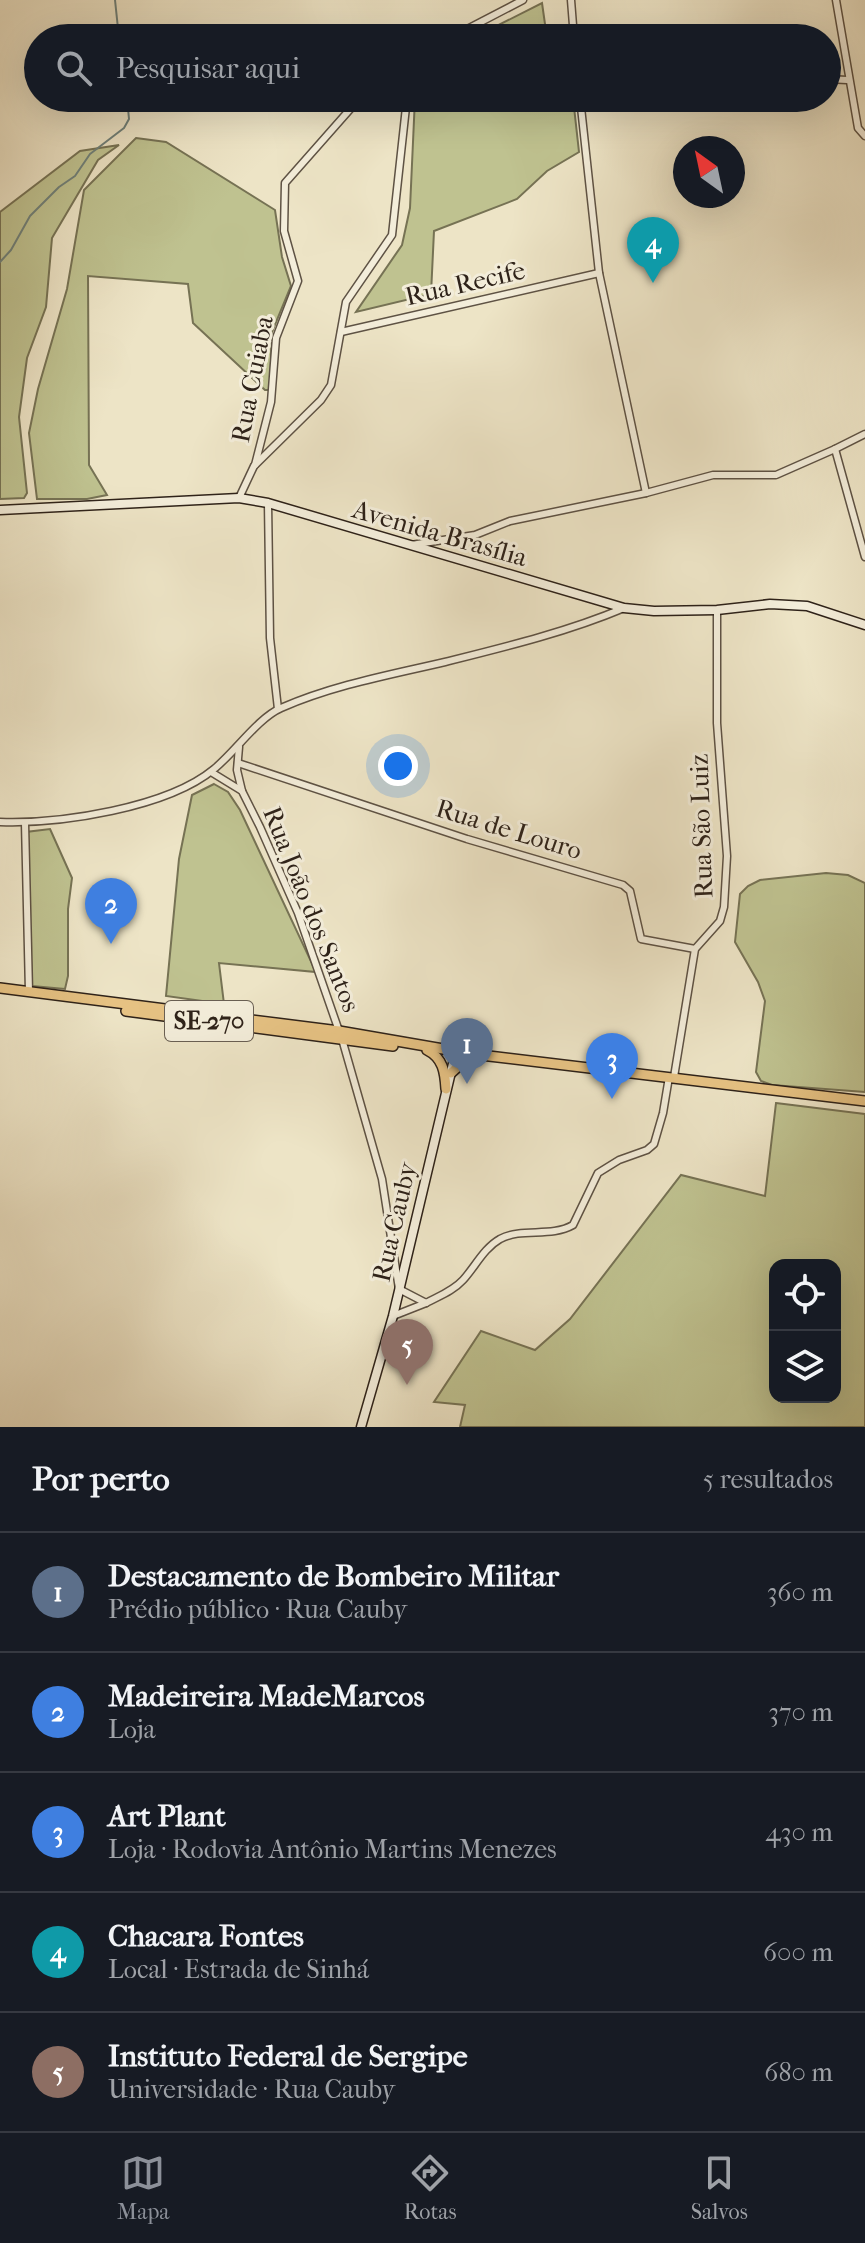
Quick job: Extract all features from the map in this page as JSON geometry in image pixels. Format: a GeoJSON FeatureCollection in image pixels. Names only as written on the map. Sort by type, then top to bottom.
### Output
{"type":"FeatureCollection","features":[{"type":"Feature","properties":{"kind":"main road","name":"Avenida Brasília"},"geometry":{"type":"LineString","coordinates":[[0,510],[239,498],[268,503],[624,608],[654,611],[717,610],[770,604],[807,606],[863,623]]}},
{"type":"Feature","properties":{"kind":"main road","name":"SE-270"},"geometry":{"type":"LineString","coordinates":[[0,990],[444,1050]]}},
{"type":"Feature","properties":{"kind":"main road","name":"SE-270"},"geometry":{"type":"LineString","coordinates":[[0,990],[472,1054],[865,1101]]}},
{"type":"Feature","properties":{"kind":"main road"},"geometry":{"type":"LineString","coordinates":[[427,1050],[443,1066],[446,1089]]}},
{"type":"Feature","properties":{"kind":"main road","name":"Rua Cauby"},"geometry":{"type":"LineString","coordinates":[[361,1427],[393,1316],[456,1051]]}},
{"type":"Feature","properties":{"kind":"main road"},"geometry":{"type":"LineString","coordinates":[[451,1073],[472,1054]]}},
{"type":"Feature","properties":{"kind":"street"},"geometry":{"type":"LineString","coordinates":[[477,24],[523,0]]}},
{"type":"Feature","properties":{"kind":"street"},"geometry":{"type":"LineString","coordinates":[[571,0],[573,24]]}},
{"type":"Feature","properties":{"kind":"street"},"geometry":{"type":"LineString","coordinates":[[836,0],[839,24]]}},
{"type":"Feature","properties":{"kind":"street"},"geometry":{"type":"LineString","coordinates":[[841,36],[858,128],[865,136]]}},
{"type":"Feature","properties":{"kind":"street"},"geometry":{"type":"LineString","coordinates":[[841,80],[847,80]]}},
{"type":"Feature","properties":{"kind":"street","name":"Rua Cuiaba"},"geometry":{"type":"LineString","coordinates":[[254,466],[271,402],[276,338],[298,281],[285,242],[282,208],[286,181],[348,112]]}},
{"type":"Feature","properties":{"kind":"street"},"geometry":{"type":"LineString","coordinates":[[239,498],[254,466],[327,393],[335,371],[346,302],[392,235],[405,112]]}},
{"type":"Feature","properties":{"kind":"street"},"geometry":{"type":"LineString","coordinates":[[582,112],[599,273],[646,493]]}},
{"type":"Feature","properties":{"kind":"street","name":"Rua Recife"},"geometry":{"type":"LineString","coordinates":[[341,332],[599,273]]}},
{"type":"Feature","properties":{"kind":"street"},"geometry":{"type":"LineString","coordinates":[[411,545],[470,536],[510,521],[646,493],[719,474],[776,475],[865,434]]}},
{"type":"Feature","properties":{"kind":"street"},"geometry":{"type":"LineString","coordinates":[[835,449],[865,557]]}},
{"type":"Feature","properties":{"kind":"street"},"geometry":{"type":"LineString","coordinates":[[268,503],[270,638],[278,709]]}},
{"type":"Feature","properties":{"kind":"street"},"geometry":{"type":"LineString","coordinates":[[0,822],[25,823],[84,815],[161,798],[211,772],[278,709],[356,682],[502,647],[590,622],[624,608]]}},
{"type":"Feature","properties":{"kind":"street","name":"Rua São Luiz"},"geometry":{"type":"LineString","coordinates":[[695,949],[720,921],[724,907],[727,850],[717,723],[717,610]]}},
{"type":"Feature","properties":{"kind":"street"},"geometry":{"type":"LineString","coordinates":[[239,747],[242,791]]}},
{"type":"Feature","properties":{"kind":"street","name":"Rua de Louro"},"geometry":{"type":"LineString","coordinates":[[238,763],[467,839],[623,885],[630,891],[639,936],[644,940],[695,949]]}},
{"type":"Feature","properties":{"kind":"street","name":"Rua João dos Santos"},"geometry":{"type":"LineString","coordinates":[[211,772],[242,791],[298,913],[341,1035],[382,1179],[399,1289]]}},
{"type":"Feature","properties":{"kind":"street"},"geometry":{"type":"LineString","coordinates":[[25,823],[29,992]]}},
{"type":"Feature","properties":{"kind":"street"},"geometry":{"type":"LineString","coordinates":[[393,1316],[426,1303],[461,1282],[493,1244],[504,1237],[561,1230],[573,1225],[598,1173],[654,1144],[672,1077],[695,949]]}},
{"type":"Feature","properties":{"kind":"street"},"geometry":{"type":"LineString","coordinates":[[399,1289],[426,1303]]}},
{"type":"Feature","properties":{"kind":"green space"},"geometry":{"type":"Polygon","coordinates":[[[542,3],[545,24],[501,24],[542,3]]]}},
{"type":"Feature","properties":{"kind":"green space"},"geometry":{"type":"Polygon","coordinates":[[[414,112],[575,112],[579,152],[547,171],[517,199],[434,231],[431,294],[356,312],[402,245],[410,208],[414,112]]]}},
{"type":"Feature","properties":{"kind":"green space"},"geometry":{"type":"Polygon","coordinates":[[[136,138],[166,142],[275,210],[282,257],[291,286],[272,332],[270,390],[265,390],[193,323],[188,284],[88,276],[89,465],[107,495],[87,499],[37,499],[29,433],[38,389],[67,289],[84,190],[136,138]]]}},
{"type":"Feature","properties":{"kind":"green space"},"geometry":{"type":"Polygon","coordinates":[[[119,145],[98,160],[52,238],[46,307],[27,358],[19,417],[27,493],[24,498],[0,499],[0,212],[80,151],[119,145]]]}},
{"type":"Feature","properties":{"kind":"green space"},"geometry":{"type":"Polygon","coordinates":[[[214,784],[228,792],[240,810],[316,972],[219,963],[224,1004],[166,996],[179,859],[192,795],[214,784]]]}},
{"type":"Feature","properties":{"kind":"green space"},"geometry":{"type":"Polygon","coordinates":[[[50,829],[72,878],[65,989],[32,986],[26,832],[50,829]]]}},
{"type":"Feature","properties":{"kind":"green space"},"geometry":{"type":"Polygon","coordinates":[[[826,873],[848,875],[865,883],[865,1092],[772,1085],[761,1081],[756,1072],[765,1001],[735,942],[740,894],[760,880],[826,873]]]}},
{"type":"Feature","properties":{"kind":"green space"},"geometry":{"type":"Polygon","coordinates":[[[776,1103],[865,1114],[865,1427],[460,1427],[465,1405],[434,1402],[481,1331],[535,1350],[570,1319],[681,1175],[765,1196],[776,1103]]]}},
{"type":"Feature","properties":{"kind":"waterway"},"geometry":{"type":"LineString","coordinates":[[115,0],[118,24]]}},
{"type":"Feature","properties":{"kind":"waterway"},"geometry":{"type":"LineString","coordinates":[[0,262],[11,250],[30,216],[59,187],[75,176],[90,154],[124,128],[129,119],[128,112]]}},
{"type":"Feature","properties":{"kind":"place","name":"Chacara Fontes"},"geometry":{"type":"Point","coordinates":[653,283]}},
{"type":"Feature","properties":{"kind":"place","name":"Madeireira MadeMarcos"},"geometry":{"type":"Point","coordinates":[111,944]}},
{"type":"Feature","properties":{"kind":"place","name":"Destacamento de Bombeiro Militar"},"geometry":{"type":"Point","coordinates":[467,1084]}},
{"type":"Feature","properties":{"kind":"place","name":"Art Plant"},"geometry":{"type":"Point","coordinates":[612,1099]}},
{"type":"Feature","properties":{"kind":"place","name":"Instituto Federal de Sergipe"},"geometry":{"type":"Point","coordinates":[407,1385]}}]}
